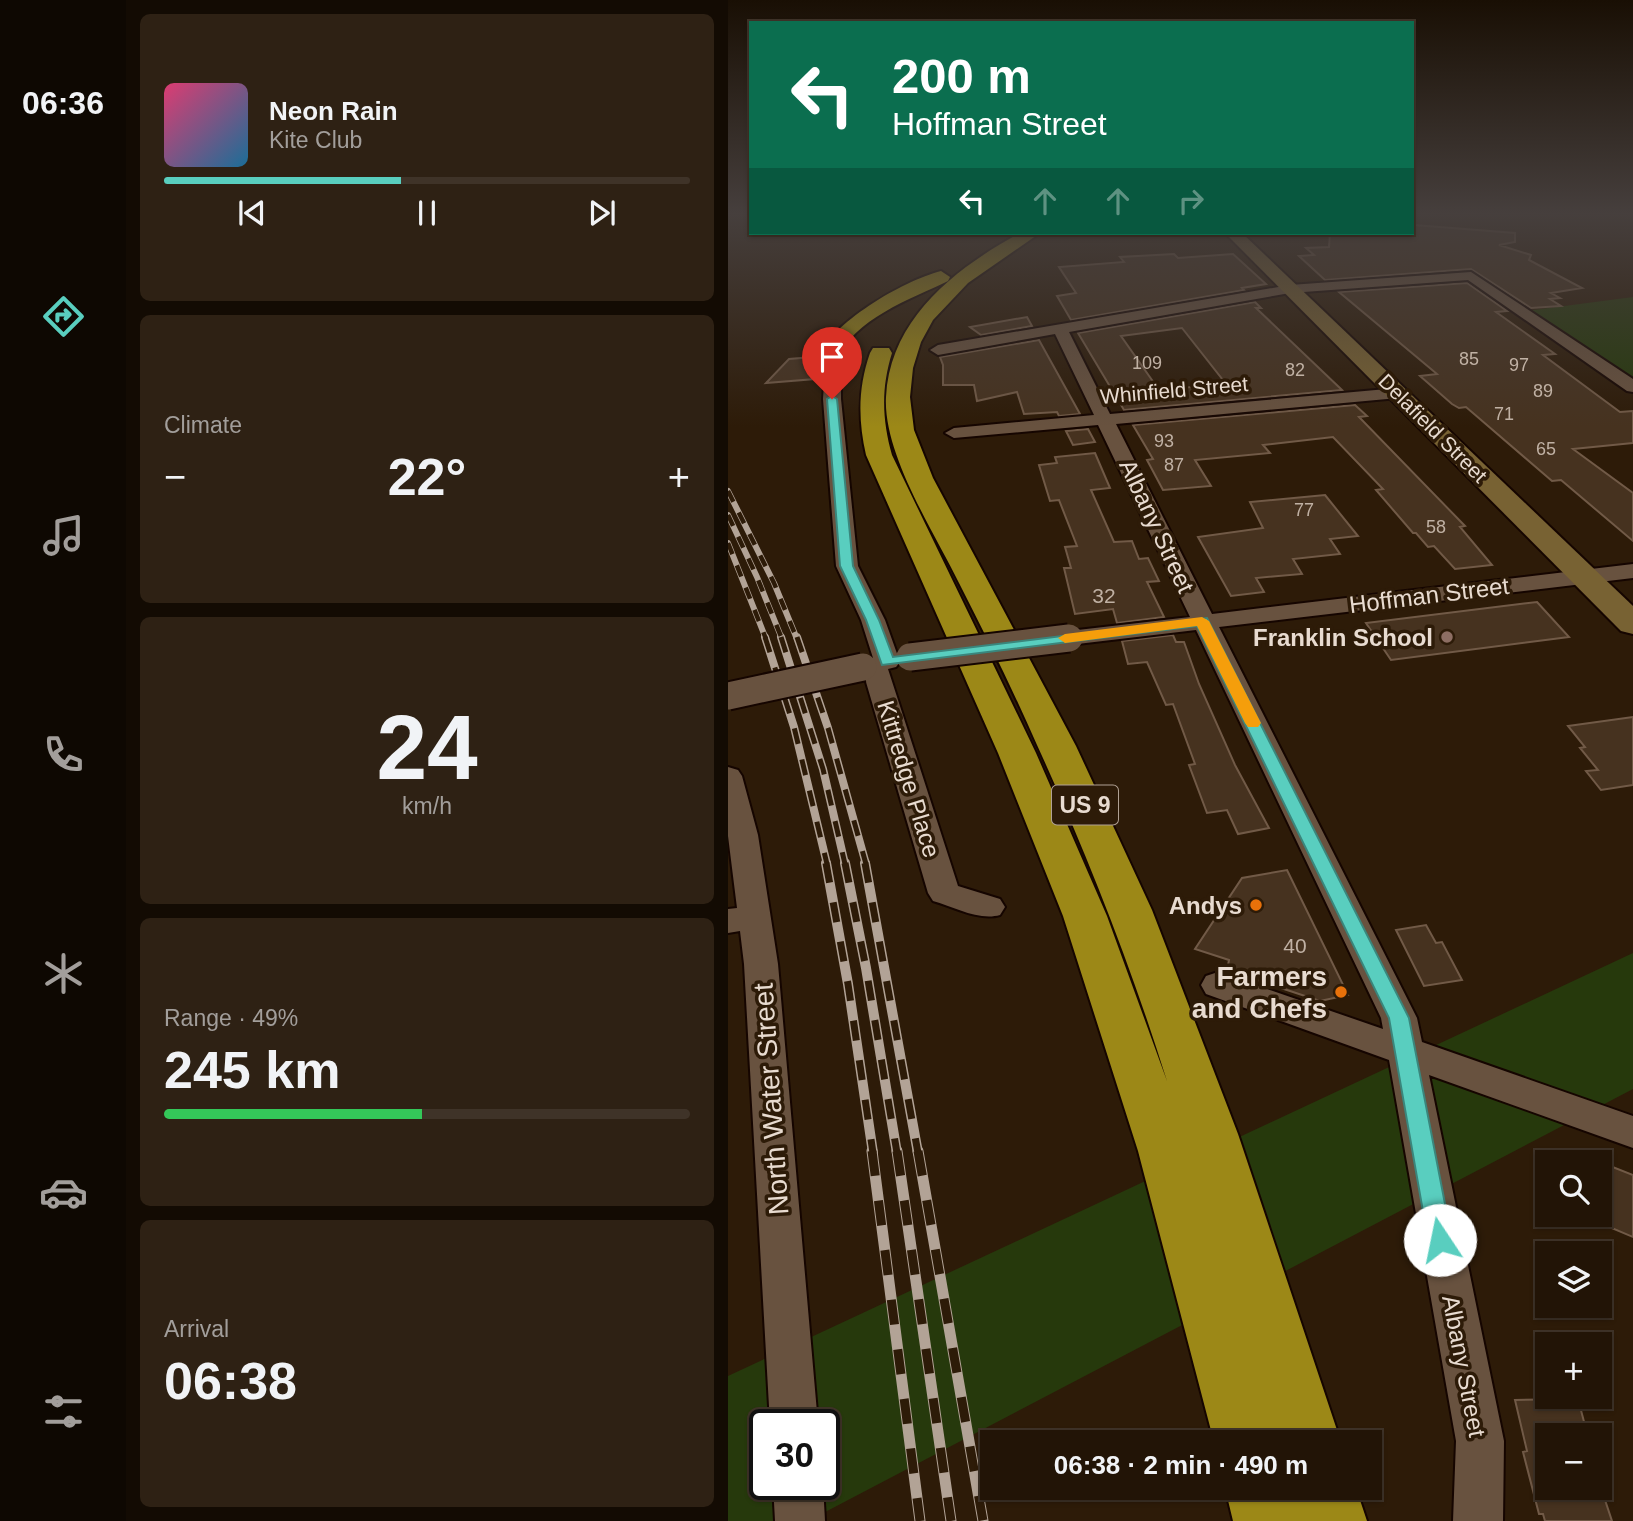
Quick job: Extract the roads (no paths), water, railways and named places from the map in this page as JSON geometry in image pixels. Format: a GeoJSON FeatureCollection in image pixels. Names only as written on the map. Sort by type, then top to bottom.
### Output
{"type":"FeatureCollection","features":[{"type":"Feature","properties":{"kind":"highway"},"geometry":{"type":"LineString","coordinates":[[833,368],[826,360],[828,352],[845,331],[927,285]]}},
{"type":"Feature","properties":{"kind":"highway","name":"US 9"},"geometry":{"type":"LineString","coordinates":[[933,285],[901,318],[880,354],[871,395],[876,442],[890,482],[1039,803],[1088,926],[1165,1151],[1244,1430]]}},
{"type":"Feature","properties":{"kind":"highway","name":"US 9"},"geometry":{"type":"LineString","coordinates":[[953,285],[918,327],[905,354],[900,373],[898,405],[901,428],[921,480],[1047,724],[1116,878],[1209,1130],[1304,1430]]}},
{"type":"Feature","properties":{"kind":"highway"},"geometry":{"type":"LineString","coordinates":[[1262,1500],[1268,1521]]}},
{"type":"Feature","properties":{"kind":"highway"},"geometry":{"type":"LineString","coordinates":[[1326,1500],[1332,1521]]}},
{"type":"Feature","properties":{"kind":"street","name":"Delafield Street"},"geometry":{"type":"LineString","coordinates":[[1286,285],[1633,624]]}},
{"type":"Feature","properties":{"kind":"street"},"geometry":{"type":"LineString","coordinates":[[937,350],[1290,289],[1346,285]]}},
{"type":"Feature","properties":{"kind":"street"},"geometry":{"type":"LineString","coordinates":[[1484,285],[1633,387]]}},
{"type":"Feature","properties":{"kind":"street","name":"Albany Street"},"geometry":{"type":"LineString","coordinates":[[1060,328],[1399,1018],[1480,1441],[1478,1521]]}},
{"type":"Feature","properties":{"kind":"street","name":"Kittredge Place"},"geometry":{"type":"LineString","coordinates":[[833,368],[832,399],[847,566],[873,620],[944,893],[989,907]]}},
{"type":"Feature","properties":{"kind":"street","name":"Whinfield Street"},"geometry":{"type":"LineString","coordinates":[[954,433],[1398,393]]}},
{"type":"Feature","properties":{"kind":"street","name":"Hoffman Street"},"geometry":{"type":"LineString","coordinates":[[728,696],[884,663],[1202,621],[1633,570]]}},
{"type":"Feature","properties":{"kind":"street","name":"North Water Street"},"geometry":{"type":"LineString","coordinates":[[728,776],[740,814],[741,919],[769,1044],[793,1409]]}},
{"type":"Feature","properties":{"kind":"street"},"geometry":{"type":"LineString","coordinates":[[1218,985],[1633,1132]]}},
{"type":"Feature","properties":{"kind":"street"},"geometry":{"type":"LineString","coordinates":[[799,1500],[800,1521]]}},
{"type":"Feature","properties":{"kind":"railway"},"geometry":{"type":"LineString","coordinates":[[728,491],[774,583],[797,639]]}},
{"type":"Feature","properties":{"kind":"railway"},"geometry":{"type":"LineString","coordinates":[[728,515],[782,639]]}},
{"type":"Feature","properties":{"kind":"railway"},"geometry":{"type":"LineString","coordinates":[[728,543],[766,639]]}},
{"type":"Feature","properties":{"kind":"railway"},"geometry":{"type":"LineString","coordinates":[[765,637],[794,727],[827,864]]}},
{"type":"Feature","properties":{"kind":"railway"},"geometry":{"type":"LineString","coordinates":[[781,637],[823,769],[845,864]]}},
{"type":"Feature","properties":{"kind":"railway"},"geometry":{"type":"LineString","coordinates":[[797,637],[828,728],[866,864]]}},
{"type":"Feature","properties":{"kind":"railway"},"geometry":{"type":"LineString","coordinates":[[826,863],[848,984],[873,1153]]}},
{"type":"Feature","properties":{"kind":"railway"},"geometry":{"type":"LineString","coordinates":[[845,863],[866,968],[897,1153]]}},
{"type":"Feature","properties":{"kind":"railway"},"geometry":{"type":"LineString","coordinates":[[865,863],[918,1153]]}},
{"type":"Feature","properties":{"kind":"railway"},"geometry":{"type":"LineString","coordinates":[[872,1151],[920,1521]]}},
{"type":"Feature","properties":{"kind":"railway"},"geometry":{"type":"LineString","coordinates":[[897,1151],[951,1521]]}},
{"type":"Feature","properties":{"kind":"railway"},"geometry":{"type":"LineString","coordinates":[[918,1151],[983,1521]]}},
{"type":"Feature","properties":{"kind":"place","name":"Franklin School"},"geometry":{"type":"Point","coordinates":[1447,637]}},
{"type":"Feature","properties":{"kind":"place","name":"Andys"},"geometry":{"type":"Point","coordinates":[1256,905]}},
{"type":"Feature","properties":{"kind":"place","name":"Farmers and Chefs"},"geometry":{"type":"Point","coordinates":[1341,992]}}]}
